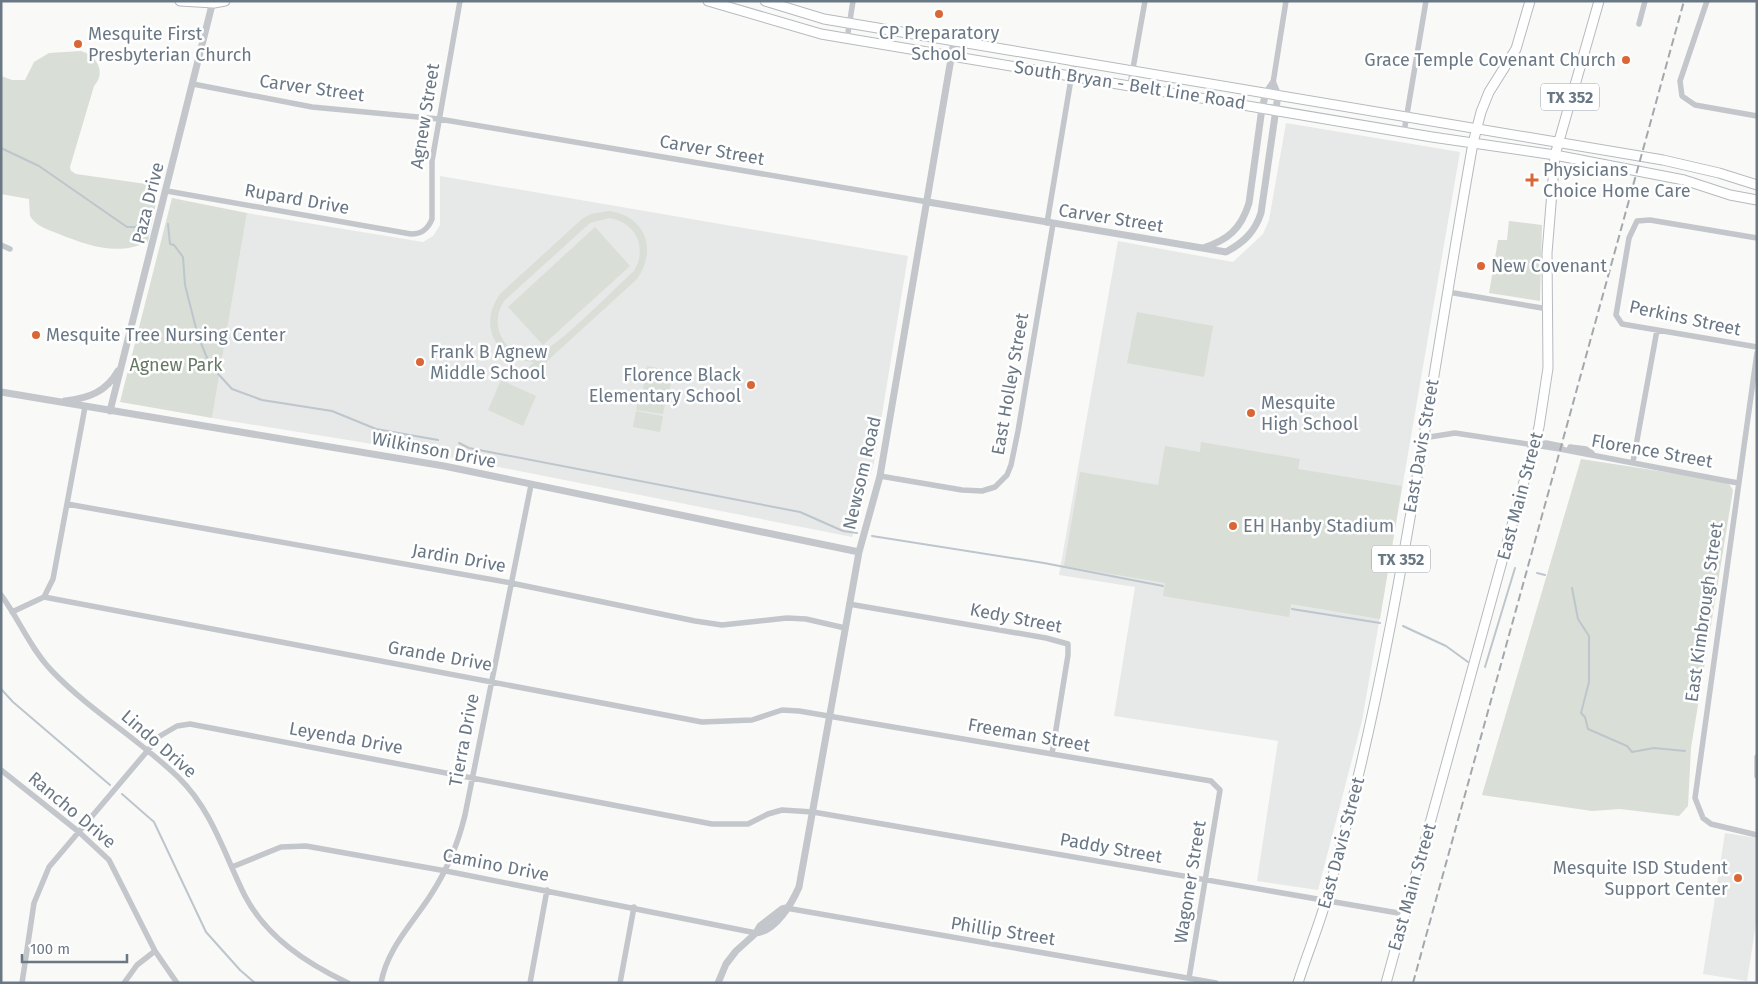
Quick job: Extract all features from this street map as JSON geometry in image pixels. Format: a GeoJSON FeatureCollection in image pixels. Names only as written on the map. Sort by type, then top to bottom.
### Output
{"type":"FeatureCollection","features":[{"type":"Feature","properties":{"kind":"main road"},"geometry":{"type":"LineString","coordinates":[[180,1],[225,1]]}},
{"type":"Feature","properties":{"kind":"main road","name":"South Bryan - Belt Line Road"},"geometry":{"type":"LineString","coordinates":[[708,1],[800,28],[847,39],[1555,156],[1684,180],[1730,195],[1757,200]]}},
{"type":"Feature","properties":{"kind":"main road","name":"South Bryan - Belt Line Road"},"geometry":{"type":"LineString","coordinates":[[765,1],[805,15],[850,23],[1663,160],[1719,173],[1757,185]]}},
{"type":"Feature","properties":{"kind":"main road","name":"East Davis Street"},"geometry":{"type":"LineString","coordinates":[[1298,983],[1326,900],[1363,758],[1423,438],[1472,143],[1489,92],[1516,49],[1530,1]]}},
{"type":"Feature","properties":{"kind":"main road","name":"East Main Street"},"geometry":{"type":"LineString","coordinates":[[1386,983],[1534,447],[1548,368],[1547,253],[1555,156],[1557,143],[1599,1]]}},
{"type":"Feature","properties":{"kind":"main road"},"geometry":{"type":"LineString","coordinates":[[1020,67],[1022,52]]}},
{"type":"Feature","properties":{"kind":"main road"},"geometry":{"type":"LineString","coordinates":[[1203,98],[1206,83]]}},
{"type":"Feature","properties":{"kind":"street","name":"Agnew Street"},"geometry":{"type":"LineString","coordinates":[[422,232],[429,226],[433,216],[431,169],[460,1]]}},
{"type":"Feature","properties":{"kind":"street"},"geometry":{"type":"LineString","coordinates":[[847,39],[853,1]]}},
{"type":"Feature","properties":{"kind":"street"},"geometry":{"type":"LineString","coordinates":[[1130,85],[1145,1]]}},
{"type":"Feature","properties":{"kind":"street"},"geometry":{"type":"LineString","coordinates":[[1200,248],[1222,242],[1232,233],[1246,213],[1262,108],[1266,93],[1273,83],[1286,1]]}},
{"type":"Feature","properties":{"kind":"street"},"geometry":{"type":"LineString","coordinates":[[1404,132],[1426,1]]}},
{"type":"Feature","properties":{"kind":"street"},"geometry":{"type":"LineString","coordinates":[[1639,24],[1645,1]]}},
{"type":"Feature","properties":{"kind":"street"},"geometry":{"type":"LineString","coordinates":[[1707,1],[1680,81],[1682,96],[1695,105],[1757,116]]}},
{"type":"Feature","properties":{"kind":"street","name":"Paza Drive"},"geometry":{"type":"LineString","coordinates":[[110,411],[214,2]]}},
{"type":"Feature","properties":{"kind":"street","name":"Newsom Road"},"geometry":{"type":"LineString","coordinates":[[718,983],[726,964],[736,951],[756,933],[763,932],[781,917],[799,887],[859,552],[880,476],[954,41]]}},
{"type":"Feature","properties":{"kind":"street","name":"East Holley Street"},"geometry":{"type":"LineString","coordinates":[[880,476],[962,490],[982,491],[994,486],[1007,475],[1016,439],[1074,61]]}},
{"type":"Feature","properties":{"kind":"street"},"geometry":{"type":"LineString","coordinates":[[1273,83],[1278,95],[1275,110]]}},
{"type":"Feature","properties":{"kind":"street","name":"Carver Street"},"geometry":{"type":"LineString","coordinates":[[193,84],[312,107],[439,119],[1226,252],[1239,245],[1257,225],[1261,213],[1275,110]]}},
{"type":"Feature","properties":{"kind":"street","name":"Rupard Drive"},"geometry":{"type":"LineString","coordinates":[[167,191],[411,234],[422,232]]}},
{"type":"Feature","properties":{"kind":"street","name":"Perkins Street"},"geometry":{"type":"LineString","coordinates":[[1757,238],[1650,220],[1637,221],[1629,238],[1616,315],[1622,324],[1757,348]]}},
{"type":"Feature","properties":{"kind":"street"},"geometry":{"type":"LineString","coordinates":[[1,245],[10,250]]}},
{"type":"Feature","properties":{"kind":"street"},"geometry":{"type":"LineString","coordinates":[[1448,292],[1548,309]]}},
{"type":"Feature","properties":{"kind":"street"},"geometry":{"type":"LineString","coordinates":[[1633,462],[1657,330]]}},
{"type":"Feature","properties":{"kind":"street","name":"East Kimbrough Street"},"geometry":{"type":"LineString","coordinates":[[1757,353],[1755,383],[1738,482],[1695,798],[1703,818],[1712,824],[1757,834]]}},
{"type":"Feature","properties":{"kind":"street"},"geometry":{"type":"LineString","coordinates":[[57,402],[84,398],[103,391],[122,364]]}},
{"type":"Feature","properties":{"kind":"street","name":"Wilkinson Drive"},"geometry":{"type":"LineString","coordinates":[[1,392],[444,466],[859,552]]}},
{"type":"Feature","properties":{"kind":"street"},"geometry":{"type":"LineString","coordinates":[[12,612],[44,597],[52,580],[85,407]]}},
{"type":"Feature","properties":{"kind":"street"},"geometry":{"type":"LineString","coordinates":[[1423,438],[1455,433],[1534,447],[1546,443],[1586,449],[1596,456]]}},
{"type":"Feature","properties":{"kind":"street","name":"Florence Street"},"geometry":{"type":"LineString","coordinates":[[1534,447],[1560,449],[1738,482]]}},
{"type":"Feature","properties":{"kind":"street","name":"Tierra Drive"},"geometry":{"type":"LineString","coordinates":[[381,983],[382,973],[394,946],[446,871],[456,849],[531,485]]}},
{"type":"Feature","properties":{"kind":"street","name":"Jardin Drive"},"geometry":{"type":"LineString","coordinates":[[67,504],[511,583],[722,625],[797,619],[845,628]]}},
{"type":"Feature","properties":{"kind":"street","name":"Lindo Drive"},"geometry":{"type":"LineString","coordinates":[[1,595],[31,645],[50,669],[73,692],[179,778],[195,797],[211,822],[246,899],[286,946],[309,963],[348,983]]}},
{"type":"Feature","properties":{"kind":"street","name":"Grande Drive"},"geometry":{"type":"LineString","coordinates":[[44,597],[702,722],[752,720],[782,710],[830,716]]}},
{"type":"Feature","properties":{"kind":"street","name":"Kedy Street"},"geometry":{"type":"LineString","coordinates":[[849,604],[1046,638],[1068,644],[1068,655],[1052,754]]}},
{"type":"Feature","properties":{"kind":"street","name":"Freeman Street"},"geometry":{"type":"LineString","coordinates":[[830,716],[1211,781],[1220,790]]}},
{"type":"Feature","properties":{"kind":"street","name":"Leyenda Drive"},"geometry":{"type":"LineString","coordinates":[[22,983],[34,904],[40,885],[50,868],[147,751],[168,730],[176,726],[190,724],[472,776],[712,824],[748,824],[768,814],[782,810],[813,812]]}},
{"type":"Feature","properties":{"kind":"street"},"geometry":{"type":"LineString","coordinates":[[1757,757],[1757,776]]}},
{"type":"Feature","properties":{"kind":"street","name":"Rancho Drive"},"geometry":{"type":"LineString","coordinates":[[1,770],[79,832],[109,860],[155,951],[176,983]]}},
{"type":"Feature","properties":{"kind":"street","name":"Wagoner Street"},"geometry":{"type":"LineString","coordinates":[[1189,978],[1220,790]]}},
{"type":"Feature","properties":{"kind":"street","name":"Paddy Street"},"geometry":{"type":"LineString","coordinates":[[813,812],[1404,914]]}},
{"type":"Feature","properties":{"kind":"street","name":"Camino Drive"},"geometry":{"type":"LineString","coordinates":[[232,866],[281,847],[306,846],[547,890],[756,933]]}},
{"type":"Feature","properties":{"kind":"street"},"geometry":{"type":"LineString","coordinates":[[530,983],[547,890]]}},
{"type":"Feature","properties":{"kind":"street"},"geometry":{"type":"LineString","coordinates":[[620,983],[634,907]]}},
{"type":"Feature","properties":{"kind":"street","name":"Phillip Street"},"geometry":{"type":"LineString","coordinates":[[786,908],[1216,983]]}},
{"type":"Feature","properties":{"kind":"street"},"geometry":{"type":"LineString","coordinates":[[124,983],[136,965],[155,951]]}},
{"type":"Feature","properties":{"kind":"shaded area","name":"Mesquite High School"},"geometry":{"type":"Polygon","coordinates":[[[1286,123],[1460,152],[1362,721],[1318,890],[1257,881],[1278,741],[1114,716],[1135,587],[1059,575],[1118,241],[1233,262],[1263,234],[1269,220],[1286,123]]]}},
{"type":"Feature","properties":{"kind":"shaded area"},"geometry":{"type":"Polygon","coordinates":[[[440,176],[908,256],[874,463],[852,537],[428,453],[212,418],[247,213],[423,242],[433,236],[440,225],[440,176]]]}},
{"type":"Feature","properties":{"kind":"shaded area","name":"Mesquite ISD Student Support Center"},"geometry":{"type":"Polygon","coordinates":[[[1725,833],[1757,838],[1757,917],[1747,981],[1703,974],[1725,833]]]}},
{"type":"Feature","properties":{"kind":"green space"},"geometry":{"type":"Polygon","coordinates":[[[81,51],[87,53],[96,61],[100,71],[70,167],[71,171],[76,174],[146,184],[157,198],[148,242],[137,246],[114,249],[103,248],[46,229],[36,223],[30,216],[29,199],[1,194],[1,76],[12,80],[25,80],[34,62],[49,53],[81,51]]]}},
{"type":"Feature","properties":{"kind":"green space","name":"Agnew Park"},"geometry":{"type":"Polygon","coordinates":[[[172,198],[247,213],[212,418],[120,402],[172,198]]]}},
{"type":"Feature","properties":{"kind":"green space"},"geometry":{"type":"Polygon","coordinates":[[[609,211],[621,214],[632,220],[639,227],[647,246],[647,256],[643,268],[637,279],[534,373],[528,368],[534,362],[520,360],[509,355],[500,348],[494,339],[491,317],[494,305],[501,293],[582,219],[591,214],[609,211]],[[609,218],[590,223],[504,301],[499,311],[498,321],[502,339],[508,346],[516,352],[526,354],[537,354],[545,350],[586,317],[634,271],[640,254],[637,237],[632,230],[618,220],[609,218]]]}},
{"type":"Feature","properties":{"kind":"green space"},"geometry":{"type":"Polygon","coordinates":[[[1509,221],[1542,225],[1540,301],[1489,293],[1498,240],[1507,240],[1509,221]]]}},
{"type":"Feature","properties":{"kind":"green space"},"geometry":{"type":"Polygon","coordinates":[[[595,227],[630,266],[543,345],[508,307],[595,227]]]}},
{"type":"Feature","properties":{"kind":"green space"},"geometry":{"type":"Polygon","coordinates":[[[1137,312],[1213,326],[1204,377],[1127,363],[1137,312]]]}},
{"type":"Feature","properties":{"kind":"green space"},"geometry":{"type":"Polygon","coordinates":[[[647,366],[673,371],[668,400],[642,395],[647,366]]]}},
{"type":"Feature","properties":{"kind":"green space"},"geometry":{"type":"Polygon","coordinates":[[[501,380],[536,396],[523,426],[488,410],[501,380]]]}},
{"type":"Feature","properties":{"kind":"green space"},"geometry":{"type":"Polygon","coordinates":[[[638,400],[665,404],[663,414],[636,410],[638,400]]]}},
{"type":"Feature","properties":{"kind":"green space"},"geometry":{"type":"Polygon","coordinates":[[[636,411],[663,416],[660,432],[633,427],[636,411]]]}},
{"type":"Feature","properties":{"kind":"green space","name":"EH Hanby Stadium"},"geometry":{"type":"Polygon","coordinates":[[[1201,442],[1300,459],[1298,469],[1402,486],[1380,619],[1291,604],[1289,617],[1163,596],[1165,583],[1064,566],[1080,472],[1158,485],[1165,446],[1200,452],[1201,442]]]}},
{"type":"Feature","properties":{"kind":"green space"},"geometry":{"type":"Polygon","coordinates":[[[1581,459],[1718,480],[1729,484],[1733,490],[1691,748],[1688,806],[1679,816],[1620,809],[1592,811],[1482,795],[1581,459]]]}},
{"type":"Feature","properties":{"kind":"waterway"},"geometry":{"type":"LineString","coordinates":[[1,148],[39,166],[127,227],[136,227],[145,218]]}},
{"type":"Feature","properties":{"kind":"waterway"},"geometry":{"type":"LineString","coordinates":[[168,224],[170,244],[174,245],[183,257],[185,285],[198,336],[210,365],[232,389],[262,400],[332,411],[376,429],[438,440]]}},
{"type":"Feature","properties":{"kind":"waterway"},"geometry":{"type":"LineString","coordinates":[[459,443],[469,448],[800,512],[843,531],[857,533]]}},
{"type":"Feature","properties":{"kind":"waterway"},"geometry":{"type":"LineString","coordinates":[[872,536],[1044,563],[1163,586]]}},
{"type":"Feature","properties":{"kind":"waterway"},"geometry":{"type":"LineString","coordinates":[[1485,667],[1515,568]]}},
{"type":"Feature","properties":{"kind":"waterway"},"geometry":{"type":"LineString","coordinates":[[1537,573],[1545,575]]}},
{"type":"Feature","properties":{"kind":"waterway"},"geometry":{"type":"LineString","coordinates":[[1572,588],[1578,619],[1589,636],[1589,682],[1581,713],[1585,717],[1588,729],[1627,746],[1632,752],[1654,748],[1685,751]]}},
{"type":"Feature","properties":{"kind":"waterway"},"geometry":{"type":"LineString","coordinates":[[1292,609],[1380,623]]}},
{"type":"Feature","properties":{"kind":"waterway"},"geometry":{"type":"LineString","coordinates":[[1403,626],[1446,646],[1468,662]]}},
{"type":"Feature","properties":{"kind":"waterway"},"geometry":{"type":"LineString","coordinates":[[1,689],[13,702],[110,785]]}},
{"type":"Feature","properties":{"kind":"waterway"},"geometry":{"type":"LineString","coordinates":[[122,794],[154,822],[206,932],[240,970],[255,983]]}},
{"type":"Feature","properties":{"kind":"railway"},"geometry":{"type":"LineString","coordinates":[[1413,983],[1684,1]]}},
{"type":"Feature","properties":{"kind":"place","name":"CP Preparatory School"},"geometry":{"type":"Point","coordinates":[939,14]}},
{"type":"Feature","properties":{"kind":"place","name":"Mesquite First Presbyterian Church"},"geometry":{"type":"Point","coordinates":[78,44]}},
{"type":"Feature","properties":{"kind":"place","name":"Grace Temple Covenant Church"},"geometry":{"type":"Point","coordinates":[1626,60]}},
{"type":"Feature","properties":{"kind":"place","name":"Physicians Choice Home Care"},"geometry":{"type":"Point","coordinates":[1532,180]}},
{"type":"Feature","properties":{"kind":"place","name":"New Covenant"},"geometry":{"type":"Point","coordinates":[1481,266]}},
{"type":"Feature","properties":{"kind":"place","name":"Mesquite Tree Nursing Center"},"geometry":{"type":"Point","coordinates":[36,335]}},
{"type":"Feature","properties":{"kind":"place","name":"Frank B Agnew Middle School"},"geometry":{"type":"Point","coordinates":[420,362]}},
{"type":"Feature","properties":{"kind":"place","name":"Florence Black Elementary School"},"geometry":{"type":"Point","coordinates":[751,385]}},
{"type":"Feature","properties":{"kind":"place","name":"Mesquite High School"},"geometry":{"type":"Point","coordinates":[1251,413]}},
{"type":"Feature","properties":{"kind":"place","name":"EH Hanby Stadium"},"geometry":{"type":"Point","coordinates":[1233,526]}},
{"type":"Feature","properties":{"kind":"place","name":"Mesquite ISD Student Support Center"},"geometry":{"type":"Point","coordinates":[1738,878]}}]}
